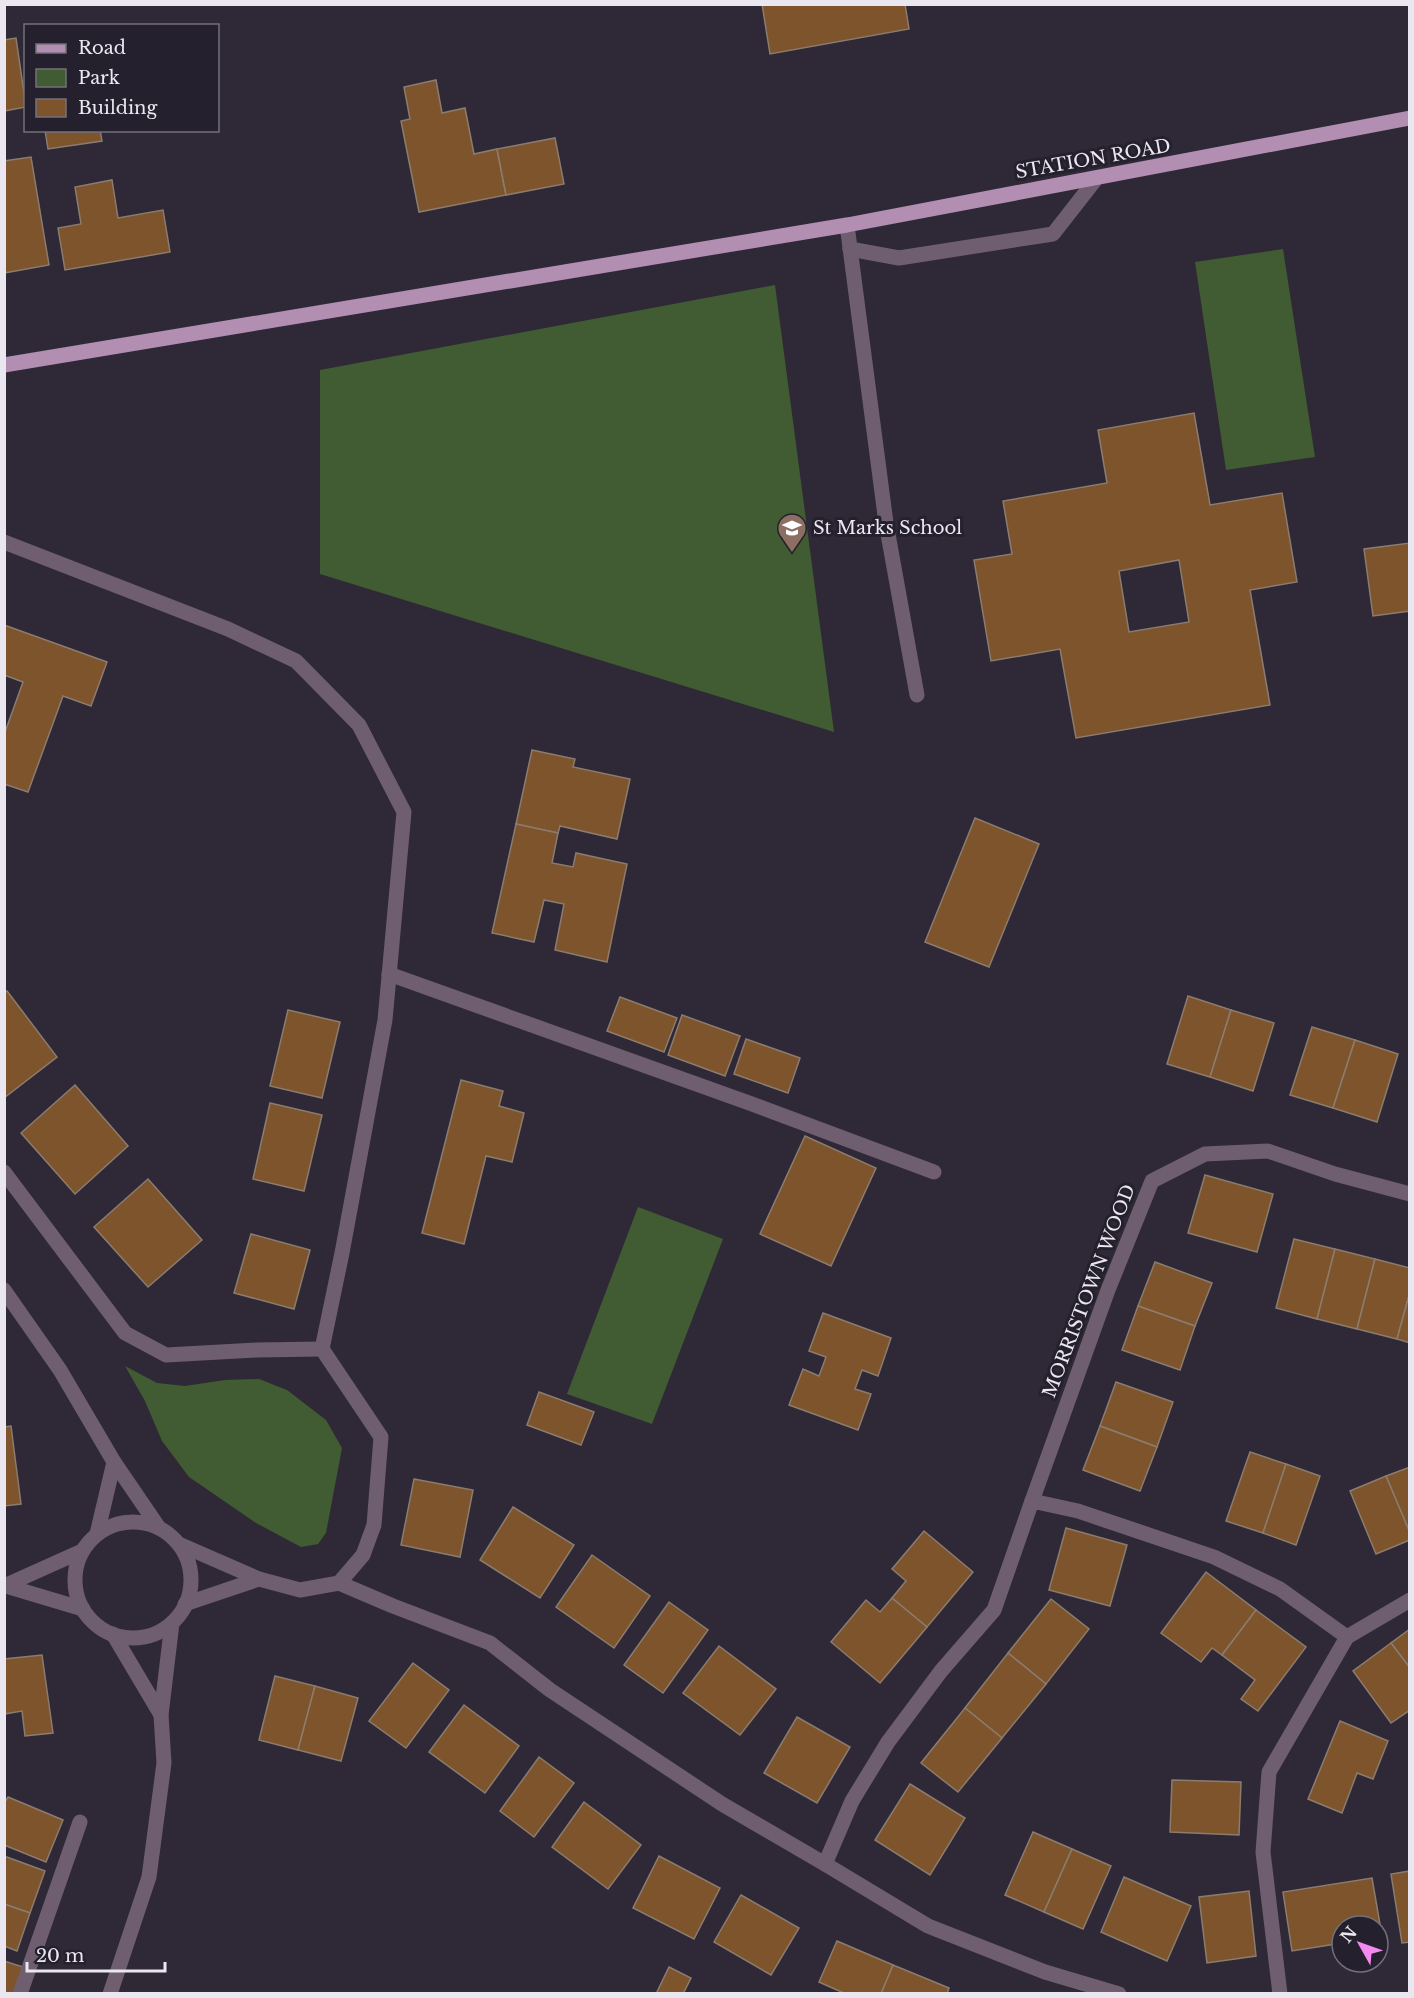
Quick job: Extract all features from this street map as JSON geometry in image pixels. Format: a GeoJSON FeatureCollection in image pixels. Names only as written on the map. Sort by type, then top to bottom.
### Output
{"type":"FeatureCollection","features":[{"type":"Feature","properties":{"kind":"main road","name":"STATION ROAD"},"geometry":{"type":"LineString","coordinates":[[4,365],[848,225],[1410,118]]}},
{"type":"Feature","properties":{"kind":"street"},"geometry":{"type":"LineString","coordinates":[[850,249],[899,258],[1053,234],[1096,178]]}},
{"type":"Feature","properties":{"kind":"street"},"geometry":{"type":"LineString","coordinates":[[848,225],[886,523],[917,695]]}},
{"type":"Feature","properties":{"kind":"street"},"geometry":{"type":"LineString","coordinates":[[4,542],[228,629],[296,661],[359,724],[404,812],[385,1020],[322,1349],[381,1437],[374,1525],[363,1555],[339,1583]]}},
{"type":"Feature","properties":{"kind":"street"},"geometry":{"type":"LineString","coordinates":[[389,974],[934,1172]]}},
{"type":"Feature","properties":{"kind":"street","name":"MORRISTOWN WOOD"},"geometry":{"type":"LineString","coordinates":[[825,1864],[852,1801],[888,1742],[941,1671],[994,1610],[1108,1290],[1152,1181],[1205,1154],[1268,1151],[1335,1174],[1410,1194]]}},
{"type":"Feature","properties":{"kind":"street"},"geometry":{"type":"LineString","coordinates":[[4,1172],[125,1333],[166,1356],[257,1350],[322,1349]]}},
{"type":"Feature","properties":{"kind":"street"},"geometry":{"type":"LineString","coordinates":[[4,1290],[60,1370],[114,1462],[159,1528]]}},
{"type":"Feature","properties":{"kind":"street"},"geometry":{"type":"LineString","coordinates":[[97,1534],[114,1462]]}},
{"type":"Feature","properties":{"kind":"street"},"geometry":{"type":"LineString","coordinates":[[1032,1501],[1078,1511],[1214,1557],[1280,1589],[1347,1637]]}},
{"type":"Feature","properties":{"kind":"street"},"geometry":{"type":"LineString","coordinates":[[128,1522],[144,1522],[159,1528],[179,1544],[186,1557],[190,1573],[190,1589],[185,1604],[172,1623],[159,1632],[144,1637],[128,1638],[113,1634],[96,1624],[83,1610],[77,1596],[76,1565],[82,1551],[97,1534],[111,1526],[128,1522]]}},
{"type":"Feature","properties":{"kind":"street"},"geometry":{"type":"LineString","coordinates":[[179,1544],[259,1579],[300,1590],[339,1583],[490,1643],[550,1690],[722,1804],[928,1926],[1045,1972],[1119,1994]]}},
{"type":"Feature","properties":{"kind":"street"},"geometry":{"type":"LineString","coordinates":[[5,1586],[82,1551]]}},
{"type":"Feature","properties":{"kind":"street"},"geometry":{"type":"LineString","coordinates":[[185,1604],[259,1579]]}},
{"type":"Feature","properties":{"kind":"street"},"geometry":{"type":"LineString","coordinates":[[5,1586],[83,1610]]}},
{"type":"Feature","properties":{"kind":"street"},"geometry":{"type":"LineString","coordinates":[[1280,1994],[1263,1852],[1269,1772],[1347,1637],[1410,1600]]}},
{"type":"Feature","properties":{"kind":"street"},"geometry":{"type":"LineString","coordinates":[[110,1994],[149,1877],[164,1763],[161,1715],[172,1623]]}},
{"type":"Feature","properties":{"kind":"street"},"geometry":{"type":"LineString","coordinates":[[113,1634],[161,1715]]}},
{"type":"Feature","properties":{"kind":"street"},"geometry":{"type":"LineString","coordinates":[[20,1994],[80,1822]]}},
{"type":"Feature","properties":{"kind":"green space"},"geometry":{"type":"Polygon","coordinates":[[[1283,249],[1315,457],[1226,470],[1195,262],[1283,249]]]}},
{"type":"Feature","properties":{"kind":"green space"},"geometry":{"type":"Polygon","coordinates":[[[775,285],[834,732],[320,574],[320,370],[775,285]]]}},
{"type":"Feature","properties":{"kind":"green space"},"geometry":{"type":"Polygon","coordinates":[[[638,1207],[723,1239],[652,1424],[567,1394],[638,1207]]]}},
{"type":"Feature","properties":{"kind":"green space"},"geometry":{"type":"Polygon","coordinates":[[[125,1366],[157,1383],[185,1386],[225,1380],[259,1379],[287,1390],[326,1420],[342,1448],[326,1533],[318,1544],[301,1547],[256,1523],[189,1477],[162,1441],[145,1401],[125,1366]]]}},
{"type":"Feature","properties":{"kind":"building"},"geometry":{"type":"Polygon","coordinates":[[[762,4],[905,4],[909,29],[770,54],[762,4]]]}},
{"type":"Feature","properties":{"kind":"building"},"geometry":{"type":"Polygon","coordinates":[[[16,38],[24,107],[4,111],[4,40],[16,38]]]}},
{"type":"Feature","properties":{"kind":"building"},"geometry":{"type":"Polygon","coordinates":[[[436,80],[442,113],[465,108],[474,154],[497,149],[506,195],[419,212],[401,121],[410,119],[404,87],[436,80]]]}},
{"type":"Feature","properties":{"kind":"building"},"geometry":{"type":"Polygon","coordinates":[[[45,132],[100,132],[102,141],[48,149],[45,132]]]}},
{"type":"Feature","properties":{"kind":"building"},"geometry":{"type":"Polygon","coordinates":[[[555,138],[564,184],[506,195],[497,149],[555,138]]]}},
{"type":"Feature","properties":{"kind":"building"},"geometry":{"type":"Polygon","coordinates":[[[31,157],[49,265],[4,273],[4,161],[31,157]]]}},
{"type":"Feature","properties":{"kind":"building"},"geometry":{"type":"Polygon","coordinates":[[[112,180],[118,218],[163,210],[170,252],[65,270],[58,228],[81,224],[75,187],[112,180]]]}},
{"type":"Feature","properties":{"kind":"building"},"geometry":{"type":"Polygon","coordinates":[[[1194,413],[1210,505],[1282,493],[1297,582],[1250,590],[1270,705],[1076,738],[1060,649],[991,661],[974,560],[1012,554],[1003,501],[1107,483],[1098,430],[1194,413]],[[1179,560],[1119,571],[1129,632],[1189,622],[1179,560]]]}},
{"type":"Feature","properties":{"kind":"building"},"geometry":{"type":"Polygon","coordinates":[[[1410,543],[1410,611],[1373,616],[1364,549],[1410,543]]]}},
{"type":"Feature","properties":{"kind":"building"},"geometry":{"type":"Polygon","coordinates":[[[4,625],[107,662],[91,706],[63,696],[28,792],[4,784],[4,735],[23,682],[4,675],[4,625]]]}},
{"type":"Feature","properties":{"kind":"building"},"geometry":{"type":"Polygon","coordinates":[[[532,750],[575,759],[573,767],[630,779],[617,839],[560,826],[558,833],[516,824],[532,750]]]}},
{"type":"Feature","properties":{"kind":"building"},"geometry":{"type":"Polygon","coordinates":[[[975,818],[1039,844],[989,967],[925,942],[975,818]]]}},
{"type":"Feature","properties":{"kind":"building"},"geometry":{"type":"Polygon","coordinates":[[[516,824],[558,833],[552,863],[573,867],[576,853],[627,864],[607,962],[555,950],[564,904],[544,900],[534,942],[492,933],[516,824]]]}},
{"type":"Feature","properties":{"kind":"building"},"geometry":{"type":"Polygon","coordinates":[[[7,991],[57,1057],[4,1098],[4,993],[7,991]]]}},
{"type":"Feature","properties":{"kind":"building"},"geometry":{"type":"Polygon","coordinates":[[[1188,996],[1231,1010],[1210,1077],[1167,1064],[1188,996]]]}},
{"type":"Feature","properties":{"kind":"building"},"geometry":{"type":"Polygon","coordinates":[[[620,997],[677,1018],[664,1052],[607,1031],[620,997]]]}},
{"type":"Feature","properties":{"kind":"building"},"geometry":{"type":"Polygon","coordinates":[[[288,1010],[340,1022],[322,1098],[270,1086],[288,1010]]]}},
{"type":"Feature","properties":{"kind":"building"},"geometry":{"type":"Polygon","coordinates":[[[1231,1010],[1274,1023],[1253,1091],[1210,1077],[1231,1010]]]}},
{"type":"Feature","properties":{"kind":"building"},"geometry":{"type":"Polygon","coordinates":[[[682,1015],[740,1036],[725,1076],[668,1055],[682,1015]]]}},
{"type":"Feature","properties":{"kind":"building"},"geometry":{"type":"Polygon","coordinates":[[[1312,1027],[1355,1040],[1333,1108],[1290,1095],[1312,1027]]]}},
{"type":"Feature","properties":{"kind":"building"},"geometry":{"type":"Polygon","coordinates":[[[746,1039],[800,1058],[788,1093],[734,1074],[746,1039]]]}},
{"type":"Feature","properties":{"kind":"building"},"geometry":{"type":"Polygon","coordinates":[[[1355,1040],[1398,1054],[1377,1122],[1333,1108],[1355,1040]]]}},
{"type":"Feature","properties":{"kind":"building"},"geometry":{"type":"Polygon","coordinates":[[[461,1080],[503,1091],[499,1106],[524,1113],[512,1162],[486,1156],[464,1244],[422,1233],[461,1080]]]}},
{"type":"Feature","properties":{"kind":"building"},"geometry":{"type":"Polygon","coordinates":[[[75,1085],[128,1146],[75,1194],[21,1133],[75,1085]]]}},
{"type":"Feature","properties":{"kind":"building"},"geometry":{"type":"Polygon","coordinates":[[[270,1103],[322,1115],[304,1191],[253,1179],[270,1103]]]}},
{"type":"Feature","properties":{"kind":"building"},"geometry":{"type":"Polygon","coordinates":[[[805,1136],[876,1168],[831,1266],[760,1234],[805,1136]]]}},
{"type":"Feature","properties":{"kind":"building"},"geometry":{"type":"Polygon","coordinates":[[[1205,1175],[1273,1194],[1257,1252],[1188,1233],[1205,1175]]]}},
{"type":"Feature","properties":{"kind":"building"},"geometry":{"type":"Polygon","coordinates":[[[148,1179],[202,1240],[148,1287],[94,1227],[148,1179]]]}},
{"type":"Feature","properties":{"kind":"building"},"geometry":{"type":"Polygon","coordinates":[[[251,1234],[310,1250],[294,1309],[234,1293],[251,1234]]]}},
{"type":"Feature","properties":{"kind":"building"},"geometry":{"type":"Polygon","coordinates":[[[1294,1239],[1335,1249],[1317,1319],[1276,1308],[1294,1239]]]}},
{"type":"Feature","properties":{"kind":"building"},"geometry":{"type":"Polygon","coordinates":[[[1335,1249],[1375,1259],[1357,1329],[1317,1319],[1335,1249]]]}},
{"type":"Feature","properties":{"kind":"building"},"geometry":{"type":"Polygon","coordinates":[[[1375,1259],[1410,1268],[1410,1292],[1397,1339],[1357,1329],[1375,1259]]]}},
{"type":"Feature","properties":{"kind":"building"},"geometry":{"type":"Polygon","coordinates":[[[1155,1262],[1212,1283],[1195,1326],[1138,1306],[1155,1262]]]}},
{"type":"Feature","properties":{"kind":"building"},"geometry":{"type":"Polygon","coordinates":[[[1410,1292],[1410,1343],[1397,1339],[1410,1292]]]}},
{"type":"Feature","properties":{"kind":"building"},"geometry":{"type":"Polygon","coordinates":[[[1138,1306],[1195,1326],[1180,1370],[1122,1350],[1138,1306]]]}},
{"type":"Feature","properties":{"kind":"building"},"geometry":{"type":"Polygon","coordinates":[[[823,1313],[891,1338],[878,1376],[862,1370],[855,1389],[871,1394],[858,1430],[789,1405],[803,1369],[819,1376],[826,1357],[809,1351],[823,1313]]]}},
{"type":"Feature","properties":{"kind":"building"},"geometry":{"type":"Polygon","coordinates":[[[1116,1382],[1173,1402],[1157,1447],[1100,1426],[1116,1382]]]}},
{"type":"Feature","properties":{"kind":"building"},"geometry":{"type":"Polygon","coordinates":[[[539,1392],[594,1412],[581,1445],[527,1425],[539,1392]]]}},
{"type":"Feature","properties":{"kind":"building"},"geometry":{"type":"Polygon","coordinates":[[[11,1426],[21,1504],[4,1506],[4,1427],[11,1426]]]}},
{"type":"Feature","properties":{"kind":"building"},"geometry":{"type":"Polygon","coordinates":[[[1100,1426],[1157,1447],[1140,1491],[1083,1470],[1100,1426]]]}},
{"type":"Feature","properties":{"kind":"building"},"geometry":{"type":"Polygon","coordinates":[[[1250,1452],[1286,1464],[1263,1533],[1226,1521],[1250,1452]]]}},
{"type":"Feature","properties":{"kind":"building"},"geometry":{"type":"Polygon","coordinates":[[[1286,1464],[1320,1476],[1296,1545],[1263,1533],[1286,1464]]]}},
{"type":"Feature","properties":{"kind":"building"},"geometry":{"type":"Polygon","coordinates":[[[1410,1467],[1410,1533],[1386,1476],[1410,1467]]]}},
{"type":"Feature","properties":{"kind":"building"},"geometry":{"type":"Polygon","coordinates":[[[1386,1476],[1410,1533],[1410,1540],[1376,1554],[1350,1491],[1386,1476]]]}},
{"type":"Feature","properties":{"kind":"building"},"geometry":{"type":"Polygon","coordinates":[[[414,1479],[473,1490],[460,1557],[401,1545],[414,1479]]]}},
{"type":"Feature","properties":{"kind":"building"},"geometry":{"type":"Polygon","coordinates":[[[513,1507],[574,1545],[540,1598],[480,1560],[513,1507]]]}},
{"type":"Feature","properties":{"kind":"building"},"geometry":{"type":"Polygon","coordinates":[[[1066,1528],[1127,1545],[1110,1606],[1049,1590],[1066,1528]]]}},
{"type":"Feature","properties":{"kind":"building"},"geometry":{"type":"Polygon","coordinates":[[[924,1531],[973,1572],[927,1627],[892,1598],[906,1581],[892,1569],[924,1531]]]}},
{"type":"Feature","properties":{"kind":"building"},"geometry":{"type":"Polygon","coordinates":[[[592,1555],[650,1596],[614,1648],[556,1607],[592,1555]]]}},
{"type":"Feature","properties":{"kind":"building"},"geometry":{"type":"Polygon","coordinates":[[[1206,1572],[1256,1610],[1222,1655],[1212,1648],[1201,1662],[1161,1633],[1206,1572]]]}},
{"type":"Feature","properties":{"kind":"building"},"geometry":{"type":"Polygon","coordinates":[[[892,1598],[927,1627],[880,1683],[831,1642],[866,1600],[880,1612],[892,1598]]]}},
{"type":"Feature","properties":{"kind":"building"},"geometry":{"type":"Polygon","coordinates":[[[1051,1599],[1089,1629],[1046,1684],[1008,1653],[1051,1599]]]}},
{"type":"Feature","properties":{"kind":"building"},"geometry":{"type":"Polygon","coordinates":[[[669,1602],[708,1630],[663,1693],[624,1665],[669,1602]]]}},
{"type":"Feature","properties":{"kind":"building"},"geometry":{"type":"Polygon","coordinates":[[[1256,1610],[1306,1647],[1258,1711],[1241,1699],[1255,1680],[1222,1655],[1256,1610]]]}},
{"type":"Feature","properties":{"kind":"building"},"geometry":{"type":"Polygon","coordinates":[[[1410,1629],[1410,1668],[1391,1643],[1410,1629]]]}},
{"type":"Feature","properties":{"kind":"building"},"geometry":{"type":"Polygon","coordinates":[[[1391,1643],[1410,1668],[1410,1710],[1391,1723],[1353,1671],[1391,1643]]]}},
{"type":"Feature","properties":{"kind":"building"},"geometry":{"type":"Polygon","coordinates":[[[719,1646],[776,1689],[740,1735],[683,1693],[719,1646]]]}},
{"type":"Feature","properties":{"kind":"building"},"geometry":{"type":"Polygon","coordinates":[[[1008,1653],[1046,1684],[1002,1738],[965,1708],[1008,1653]]]}},
{"type":"Feature","properties":{"kind":"building"},"geometry":{"type":"Polygon","coordinates":[[[42,1655],[53,1733],[25,1736],[22,1711],[4,1714],[4,1659],[42,1655]]]}},
{"type":"Feature","properties":{"kind":"building"},"geometry":{"type":"Polygon","coordinates":[[[413,1663],[449,1690],[406,1748],[369,1721],[413,1663]]]}},
{"type":"Feature","properties":{"kind":"building"},"geometry":{"type":"Polygon","coordinates":[[[275,1676],[315,1686],[298,1750],[259,1740],[275,1676]]]}},
{"type":"Feature","properties":{"kind":"building"},"geometry":{"type":"Polygon","coordinates":[[[315,1686],[358,1698],[341,1761],[298,1750],[315,1686]]]}},
{"type":"Feature","properties":{"kind":"building"},"geometry":{"type":"Polygon","coordinates":[[[464,1705],[519,1746],[485,1793],[429,1752],[464,1705]]]}},
{"type":"Feature","properties":{"kind":"building"},"geometry":{"type":"Polygon","coordinates":[[[965,1708],[1002,1738],[958,1792],[921,1763],[965,1708]]]}},
{"type":"Feature","properties":{"kind":"building"},"geometry":{"type":"Polygon","coordinates":[[[797,1717],[850,1747],[817,1803],[764,1773],[797,1717]]]}},
{"type":"Feature","properties":{"kind":"building"},"geometry":{"type":"Polygon","coordinates":[[[1340,1721],[1388,1741],[1373,1779],[1357,1773],[1342,1813],[1308,1799],[1340,1721]]]}},
{"type":"Feature","properties":{"kind":"building"},"geometry":{"type":"Polygon","coordinates":[[[539,1757],[574,1783],[534,1837],[500,1811],[539,1757]]]}},
{"type":"Feature","properties":{"kind":"building"},"geometry":{"type":"Polygon","coordinates":[[[1172,1780],[1241,1782],[1239,1835],[1170,1832],[1172,1780]]]}},
{"type":"Feature","properties":{"kind":"building"},"geometry":{"type":"Polygon","coordinates":[[[910,1784],[965,1818],[930,1875],[875,1840],[910,1784]]]}},
{"type":"Feature","properties":{"kind":"building"},"geometry":{"type":"Polygon","coordinates":[[[8,1797],[63,1820],[46,1862],[4,1845],[4,1804],[8,1797]]]}},
{"type":"Feature","properties":{"kind":"building"},"geometry":{"type":"Polygon","coordinates":[[[584,1802],[641,1845],[608,1889],[552,1847],[584,1802]]]}},
{"type":"Feature","properties":{"kind":"building"},"geometry":{"type":"Polygon","coordinates":[[[1033,1832],[1072,1849],[1044,1912],[1005,1895],[1033,1832]]]}},
{"type":"Feature","properties":{"kind":"building"},"geometry":{"type":"Polygon","coordinates":[[[1072,1849],[1111,1866],[1083,1929],[1044,1912],[1072,1849]]]}},
{"type":"Feature","properties":{"kind":"building"},"geometry":{"type":"Polygon","coordinates":[[[4,1856],[45,1871],[30,1913],[4,1904],[4,1856]]]}},
{"type":"Feature","properties":{"kind":"building"},"geometry":{"type":"Polygon","coordinates":[[[659,1856],[720,1888],[694,1939],[633,1908],[659,1856]]]}},
{"type":"Feature","properties":{"kind":"building"},"geometry":{"type":"Polygon","coordinates":[[[1410,1871],[1410,1942],[1402,1943],[1391,1874],[1410,1871]]]}},
{"type":"Feature","properties":{"kind":"building"},"geometry":{"type":"Polygon","coordinates":[[[1124,1877],[1191,1906],[1167,1961],[1101,1932],[1124,1877]]]}},
{"type":"Feature","properties":{"kind":"building"},"geometry":{"type":"Polygon","coordinates":[[[1372,1878],[1378,1914],[1330,1914],[1330,1945],[1292,1951],[1283,1892],[1372,1878]]]}},
{"type":"Feature","properties":{"kind":"building"},"geometry":{"type":"Polygon","coordinates":[[[1249,1891],[1256,1956],[1207,1963],[1199,1897],[1249,1891]]]}},
{"type":"Feature","properties":{"kind":"building"},"geometry":{"type":"Polygon","coordinates":[[[741,1895],[799,1928],[771,1975],[714,1942],[741,1895]]]}},
{"type":"Feature","properties":{"kind":"building"},"geometry":{"type":"Polygon","coordinates":[[[4,1904],[30,1913],[17,1951],[4,1946],[4,1904]]]}},
{"type":"Feature","properties":{"kind":"building"},"geometry":{"type":"Polygon","coordinates":[[[837,1941],[893,1965],[881,1994],[846,1994],[819,1982],[837,1941]]]}},
{"type":"Feature","properties":{"kind":"building"},"geometry":{"type":"Polygon","coordinates":[[[4,1961],[23,1967],[14,1994],[4,1994],[4,1961]]]}},
{"type":"Feature","properties":{"kind":"building"},"geometry":{"type":"Polygon","coordinates":[[[893,1965],[949,1988],[947,1994],[881,1994],[893,1965]]]}},
{"type":"Feature","properties":{"kind":"building"},"geometry":{"type":"Polygon","coordinates":[[[669,1967],[691,1978],[683,1994],[656,1994],[669,1967]]]}},
{"type":"Feature","properties":{"kind":"place","name":"St Marks School"},"geometry":{"type":"Point","coordinates":[792,554]}}]}
